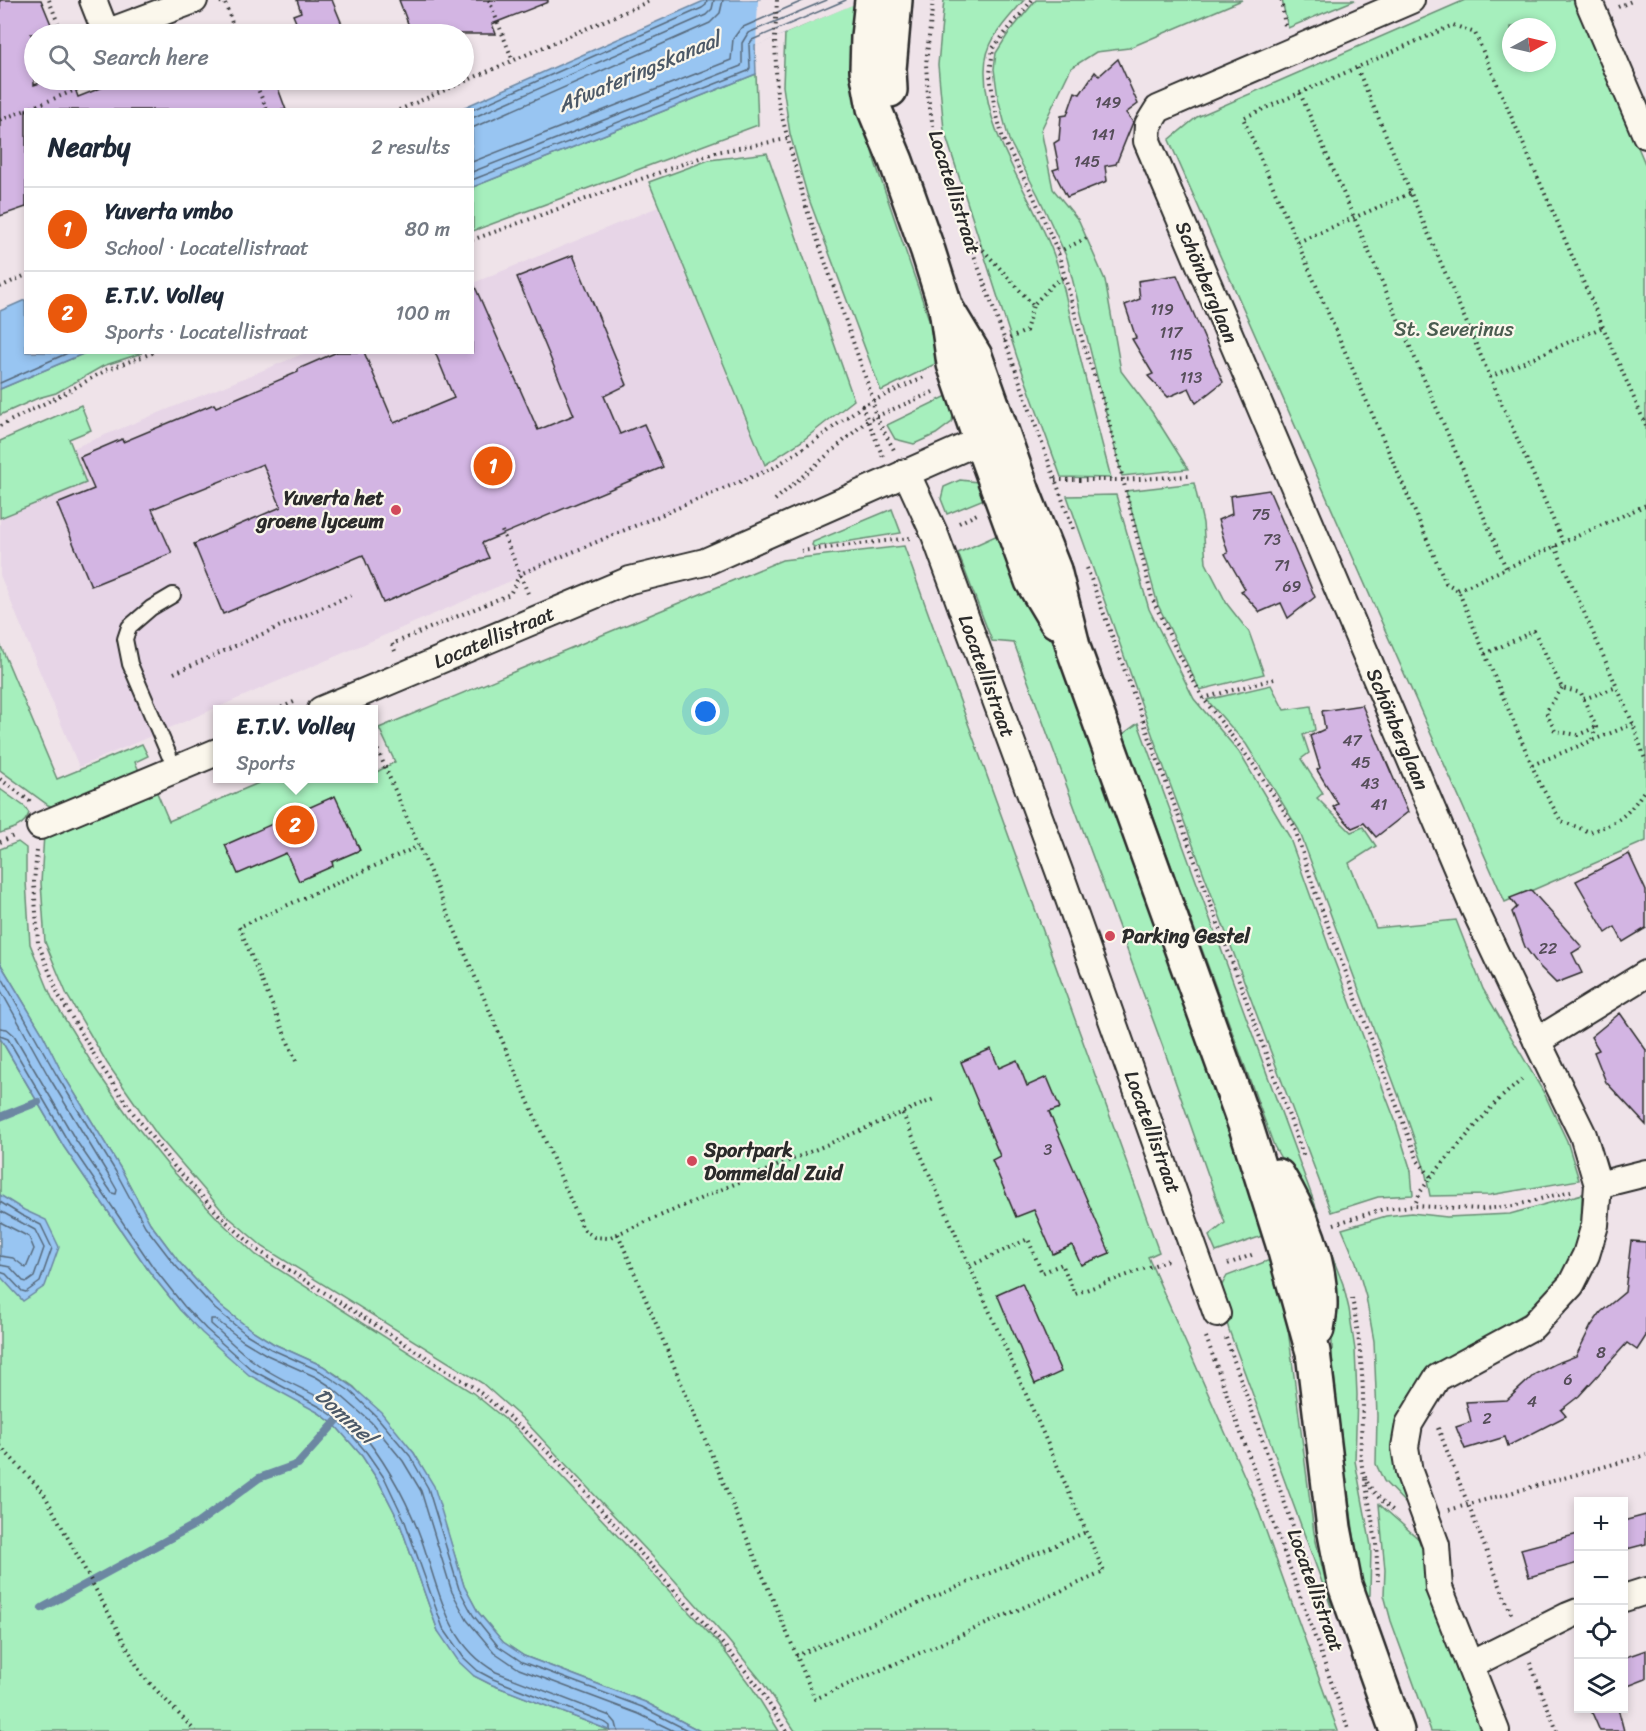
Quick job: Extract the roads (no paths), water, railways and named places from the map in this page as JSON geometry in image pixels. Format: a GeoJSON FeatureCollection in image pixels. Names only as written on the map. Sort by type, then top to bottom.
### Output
{"type":"FeatureCollection","features":[{"type":"Feature","properties":{"kind":"main road","name":"Locatellistraat"},"geometry":{"type":"LineString","coordinates":[[872,0],[867,70],[874,108],[896,161],[946,308],[975,356],[991,435],[1013,497],[1054,570],[1074,650],[1247,1130],[1283,1244],[1313,1352],[1334,1528],[1345,1585],[1397,1731]]}},
{"type":"Feature","properties":{"kind":"main road","name":"Locatellistraat"},"geometry":{"type":"LineString","coordinates":[[895,0],[889,69],[896,161]]}},
{"type":"Feature","properties":{"kind":"street"},"geometry":{"type":"LineString","coordinates":[[93,0],[102,24]]}},
{"type":"Feature","properties":{"kind":"street"},"geometry":{"type":"LineString","coordinates":[[130,24],[194,0]]}},
{"type":"Feature","properties":{"kind":"street","name":"Schönberglaan"},"geometry":{"type":"LineString","coordinates":[[1411,0],[1158,109],[1148,125],[1147,141],[1456,867],[1583,1135],[1598,1185],[1595,1225],[1586,1255],[1571,1285],[1533,1326],[1437,1378],[1409,1424],[1405,1447],[1409,1472],[1436,1545],[1439,1588],[1496,1731]]}},
{"type":"Feature","properties":{"kind":"street"},"geometry":{"type":"LineString","coordinates":[[1587,0],[1646,135]]}},
{"type":"Feature","properties":{"kind":"street","name":"Locatellistraat"},"geometry":{"type":"LineString","coordinates":[[311,704],[538,619],[630,580],[705,562],[991,435]]}},
{"type":"Feature","properties":{"kind":"street","name":"Locatellistraat"},"geometry":{"type":"LineString","coordinates":[[899,475],[1059,871],[1210,1322]]}},
{"type":"Feature","properties":{"kind":"street"},"geometry":{"type":"LineString","coordinates":[[40,826],[213,754]]}},
{"type":"Feature","properties":{"kind":"street"},"geometry":{"type":"LineString","coordinates":[[1541,1050],[1646,974]]}},
{"type":"Feature","properties":{"kind":"street"},"geometry":{"type":"LineString","coordinates":[[1598,1185],[1646,1173]]}},
{"type":"Feature","properties":{"kind":"street"},"geometry":{"type":"LineString","coordinates":[[1628,1596],[1646,1591]]}},
{"type":"Feature","properties":{"kind":"street"},"geometry":{"type":"LineString","coordinates":[[1470,1665],[1574,1614]]}},
{"type":"Feature","properties":{"kind":"lane"},"geometry":{"type":"LineString","coordinates":[[169,755],[130,664],[125,639],[129,627],[151,608],[173,594]]}},
{"type":"Feature","properties":{"kind":"water","name":"Afwateringskanaal"},"geometry":{"type":"Polygon","coordinates":[[[706,0],[760,0],[785,33],[755,45],[756,74],[474,187],[474,108],[463,108],[706,0]]]}},
{"type":"Feature","properties":{"kind":"water"},"geometry":{"type":"Polygon","coordinates":[[[24,300],[24,354],[83,354],[0,389],[0,311],[24,300]]]}},
{"type":"Feature","properties":{"kind":"water","name":"Dommel"},"geometry":{"type":"Polygon","coordinates":[[[0,963],[42,1033],[61,1071],[121,1169],[150,1223],[179,1262],[219,1305],[250,1329],[274,1344],[323,1366],[353,1387],[381,1412],[414,1453],[434,1486],[464,1586],[478,1612],[503,1642],[524,1656],[645,1702],[700,1731],[611,1731],[490,1684],[474,1676],[459,1662],[438,1631],[399,1521],[379,1482],[362,1456],[335,1425],[319,1413],[249,1375],[202,1333],[149,1271],[64,1147],[0,1038],[0,963]]]}},
{"type":"Feature","properties":{"kind":"water"},"geometry":{"type":"Polygon","coordinates":[[[0,1195],[46,1220],[59,1247],[45,1286],[23,1301],[0,1276],[0,1195]]]}},
{"type":"Feature","properties":{"kind":"waterway"},"geometry":{"type":"LineString","coordinates":[[0,1117],[38,1102]]}},
{"type":"Feature","properties":{"kind":"waterway","name":"Dommel"},"geometry":{"type":"LineString","coordinates":[[42,1608],[198,1523],[259,1478],[298,1464],[341,1416]]}},
{"type":"Feature","properties":{"kind":"place","name":"Yuverta vmbo"},"geometry":{"type":"Point","coordinates":[493,466]}},
{"type":"Feature","properties":{"kind":"place","name":"Yuverta het groene lyceum"},"geometry":{"type":"Point","coordinates":[396,510]}},
{"type":"Feature","properties":{"kind":"place","name":"E.T.V. Volley"},"geometry":{"type":"Point","coordinates":[295,825]}},
{"type":"Feature","properties":{"kind":"place","name":"Parking Gestel"},"geometry":{"type":"Point","coordinates":[1110,936]}},
{"type":"Feature","properties":{"kind":"place","name":"Sportpark Dommeldal Zuid"},"geometry":{"type":"Point","coordinates":[692,1161]}},
{"type":"Feature","properties":{"kind":"park label","name":"St. Severinus"},"geometry":{"type":"Point","coordinates":[1454,329]}}]}
